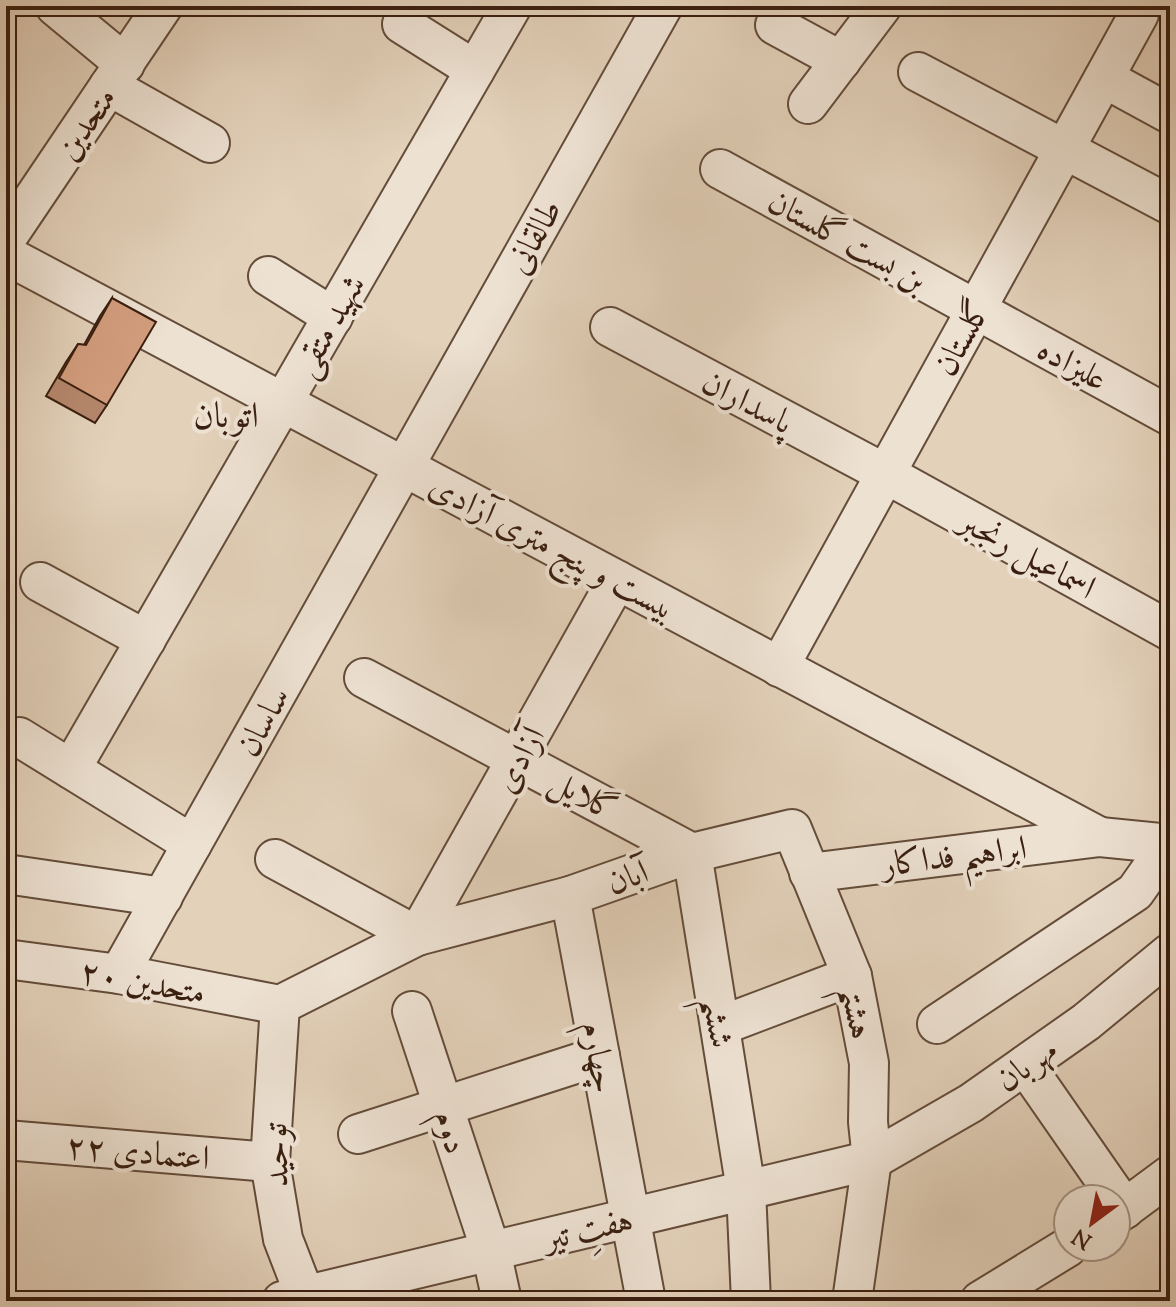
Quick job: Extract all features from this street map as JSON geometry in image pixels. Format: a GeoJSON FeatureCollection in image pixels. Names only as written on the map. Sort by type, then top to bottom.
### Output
{"type":"FeatureCollection","features":[{"type":"Feature","properties":{"kind":"street"},"geometry":{"type":"LineString","coordinates":[[55,6],[117,75],[210,143]]}},
{"type":"Feature","properties":{"kind":"street","name":"متحدین"},"geometry":{"type":"LineString","coordinates":[[6,239],[163,6]]}},
{"type":"Feature","properties":{"kind":"street","name":"شهید متقی"},"geometry":{"type":"LineString","coordinates":[[71,769],[512,6]]}},
{"type":"Feature","properties":{"kind":"street","name":"طالقانی"},"geometry":{"type":"LineString","coordinates":[[404,467],[663,6]]}},
{"type":"Feature","properties":{"kind":"street"},"geometry":{"type":"LineString","coordinates":[[808,104],[882,6]]}},
{"type":"Feature","properties":{"kind":"street","name":"گلستان"},"geometry":{"type":"LineString","coordinates":[[779,667],[1139,14],[1138,6]]}},
{"type":"Feature","properties":{"kind":"street"},"geometry":{"type":"LineString","coordinates":[[402,24],[475,70]]}},
{"type":"Feature","properties":{"kind":"street"},"geometry":{"type":"LineString","coordinates":[[775,25],[841,61]]}},
{"type":"Feature","properties":{"kind":"street"},"geometry":{"type":"LineString","coordinates":[[918,72],[1170,205]]}},
{"type":"Feature","properties":{"kind":"street"},"geometry":{"type":"LineString","coordinates":[[1104,78],[1170,114]]}},
{"type":"Feature","properties":{"kind":"street","name":"بن بست گلستان"},"geometry":{"type":"LineString","coordinates":[[720,169],[976,310]]}},
{"type":"Feature","properties":{"kind":"street","name":"بیست و پنج متری آزادی"},"geometry":{"type":"LineString","coordinates":[[6,255],[1100,837]]}},
{"type":"Feature","properties":{"kind":"street"},"geometry":{"type":"LineString","coordinates":[[268,276],[333,317]]}},
{"type":"Feature","properties":{"kind":"street","name":"علیزاده"},"geometry":{"type":"LineString","coordinates":[[976,310],[1170,416]]}},
{"type":"Feature","properties":{"kind":"street","name":"پاسداران"},"geometry":{"type":"LineString","coordinates":[[610,327],[886,474]]}},
{"type":"Feature","properties":{"kind":"street","name":"ساسان"},"geometry":{"type":"LineString","coordinates":[[119,974],[404,467]]}},
{"type":"Feature","properties":{"kind":"street","name":"اسماعیل رنجبر"},"geometry":{"type":"LineString","coordinates":[[886,474],[1170,631]]}},
{"type":"Feature","properties":{"kind":"street","name":"آزادی"},"geometry":{"type":"LineString","coordinates":[[417,936],[617,580]]}},
{"type":"Feature","properties":{"kind":"street"},"geometry":{"type":"LineString","coordinates":[[40,582],[146,640]]}},
{"type":"Feature","properties":{"kind":"street","name":"گلایل"},"geometry":{"type":"LineString","coordinates":[[364,678],[692,853]]}},
{"type":"Feature","properties":{"kind":"street"},"geometry":{"type":"LineString","coordinates":[[19,737],[192,844]]}},
{"type":"Feature","properties":{"kind":"street","name":"آبان"},"geometry":{"type":"LineString","coordinates":[[280,1005],[417,936],[570,896],[692,853],[792,829],[809,873]]}},
{"type":"Feature","properties":{"kind":"street"},"geometry":{"type":"LineString","coordinates":[[937,1024],[1135,892],[1169,846],[1100,837]]}},
{"type":"Feature","properties":{"kind":"street","name":"ابراهیم فداکار"},"geometry":{"type":"LineString","coordinates":[[809,873],[1100,837]]}},
{"type":"Feature","properties":{"kind":"street","name":"ششم"},"geometry":{"type":"LineString","coordinates":[[692,853],[746,1190],[751,1301]]}},
{"type":"Feature","properties":{"kind":"street"},"geometry":{"type":"LineString","coordinates":[[275,859],[417,936]]}},
{"type":"Feature","properties":{"kind":"street","name":"هشتم"},"geometry":{"type":"LineString","coordinates":[[809,873],[852,976],[869,1063],[868,1122],[872,1160],[852,1301]]}},
{"type":"Feature","properties":{"kind":"street"},"geometry":{"type":"LineString","coordinates":[[6,874],[163,897]]}},
{"type":"Feature","properties":{"kind":"street","name":"چهارم"},"geometry":{"type":"LineString","coordinates":[[570,896],[646,1301]]}},
{"type":"Feature","properties":{"kind":"street","name":"مهربان"},"geometry":{"type":"LineString","coordinates":[[872,1160],[971,1103],[1086,1022],[1170,953]]}},
{"type":"Feature","properties":{"kind":"street","name":"متحدین ۲۰"},"geometry":{"type":"LineString","coordinates":[[6,959],[119,974],[280,1005]]}},
{"type":"Feature","properties":{"kind":"street"},"geometry":{"type":"LineString","coordinates":[[720,1026],[852,976]]}},
{"type":"Feature","properties":{"kind":"street","name":"توحید"},"geometry":{"type":"LineString","coordinates":[[280,1005],[270,1162],[283,1239],[298,1299]]}},
{"type":"Feature","properties":{"kind":"street","name":"دوم"},"geometry":{"type":"LineString","coordinates":[[412,1011],[491,1251],[502,1301]]}},
{"type":"Feature","properties":{"kind":"street"},"geometry":{"type":"LineString","coordinates":[[358,1134],[600,1056]]}},
{"type":"Feature","properties":{"kind":"street"},"geometry":{"type":"LineString","coordinates":[[1025,1065],[1101,1183]]}},
{"type":"Feature","properties":{"kind":"street","name":"اعتمادی ۲۲"},"geometry":{"type":"LineString","coordinates":[[6,1140],[270,1162]]}},
{"type":"Feature","properties":{"kind":"street","name":"هفتِ تیر"},"geometry":{"type":"LineString","coordinates":[[298,1299],[872,1160]]}},
{"type":"Feature","properties":{"kind":"street"},"geometry":{"type":"LineString","coordinates":[[1132,1203],[1170,1175]]}},
{"type":"Feature","properties":{"kind":"street"},"geometry":{"type":"LineString","coordinates":[[980,1301],[1052,1257]]}},
{"type":"Feature","properties":{"kind":"building"},"geometry":{"type":"Polygon","coordinates":[[[112,298],[156,322],[107,405],[59,378],[78,344],[86,345],[112,298]]]}},
{"type":"Feature","properties":{"kind":"district","name":"اتوبان"},"geometry":{"type":"Point","coordinates":[226,414]}}]}
